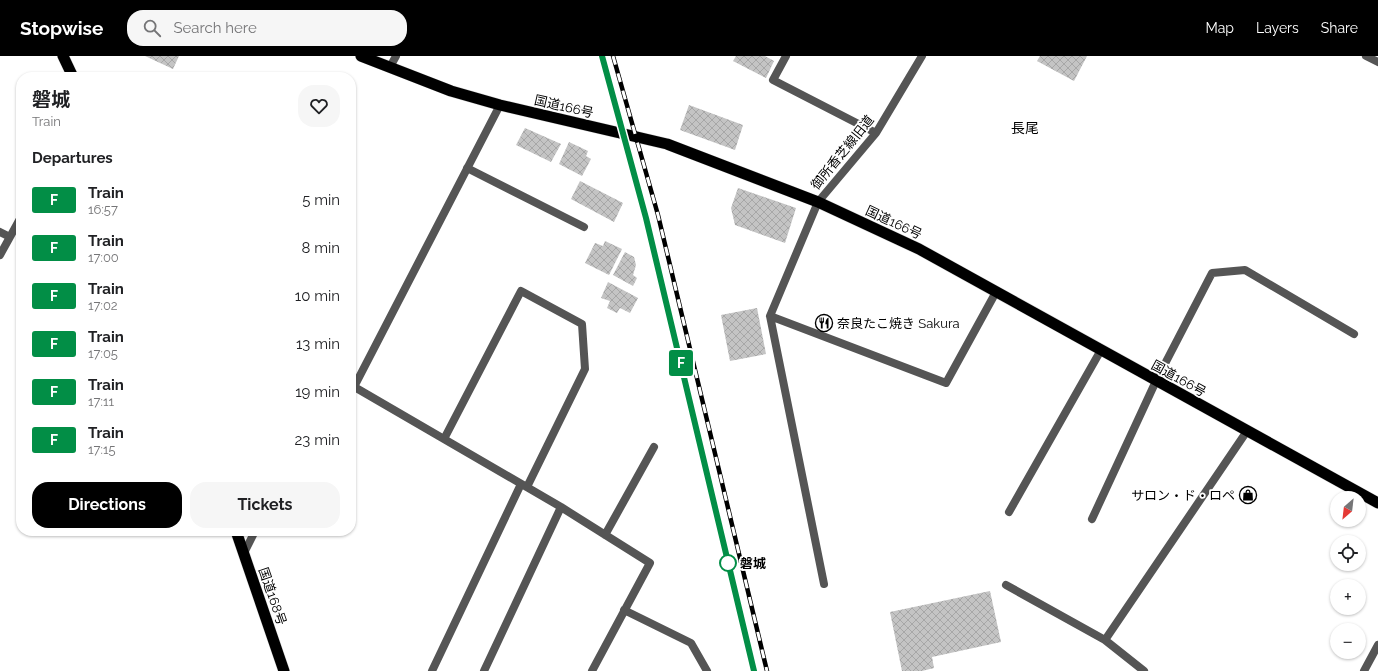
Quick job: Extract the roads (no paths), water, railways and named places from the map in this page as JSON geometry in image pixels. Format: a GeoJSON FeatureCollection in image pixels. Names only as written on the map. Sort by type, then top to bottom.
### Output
{"type":"FeatureCollection","features":[{"type":"Feature","properties":{"kind":"highway"},"geometry":{"type":"LineString","coordinates":[[63,56],[71,72]]}},
{"type":"Feature","properties":{"kind":"highway","name":"国道166号"},"geometry":{"type":"LineString","coordinates":[[361,56],[451,91],[500,105],[667,144],[818,202],[919,249],[1378,503]]}},
{"type":"Feature","properties":{"kind":"highway","name":"国道168号"},"geometry":{"type":"LineString","coordinates":[[238,536],[284,671]]}},
{"type":"Feature","properties":{"kind":"street"},"geometry":{"type":"LineString","coordinates":[[390,67],[396,56]]}},
{"type":"Feature","properties":{"kind":"street"},"geometry":{"type":"LineString","coordinates":[[786,56],[773,80],[876,133]]}},
{"type":"Feature","properties":{"kind":"street","name":"御所香芝線旧道"},"geometry":{"type":"LineString","coordinates":[[770,316],[818,202],[876,133],[922,56]]}},
{"type":"Feature","properties":{"kind":"street"},"geometry":{"type":"LineString","coordinates":[[1366,56],[1378,62]]}},
{"type":"Feature","properties":{"kind":"street"},"geometry":{"type":"LineString","coordinates":[[356,378],[500,105]]}},
{"type":"Feature","properties":{"kind":"street"},"geometry":{"type":"LineString","coordinates":[[467,168],[584,227]]}},
{"type":"Feature","properties":{"kind":"street"},"geometry":{"type":"LineString","coordinates":[[0,256],[16,226]]}},
{"type":"Feature","properties":{"kind":"street"},"geometry":{"type":"LineString","coordinates":[[0,232],[10,237]]}},
{"type":"Feature","properties":{"kind":"street"},"geometry":{"type":"LineString","coordinates":[[1092,519],[1156,380],[1212,273],[1245,270],[1354,334]]}},
{"type":"Feature","properties":{"kind":"street"},"geometry":{"type":"LineString","coordinates":[[432,671],[524,486],[585,369],[582,324],[520,291],[444,439]]}},
{"type":"Feature","properties":{"kind":"street"},"geometry":{"type":"LineString","coordinates":[[770,316],[946,383],[996,292]]}},
{"type":"Feature","properties":{"kind":"street"},"geometry":{"type":"LineString","coordinates":[[770,316],[824,584]]}},
{"type":"Feature","properties":{"kind":"street"},"geometry":{"type":"LineString","coordinates":[[1009,512],[1101,350]]}},
{"type":"Feature","properties":{"kind":"street"},"geometry":{"type":"LineString","coordinates":[[356,388],[561,507],[650,562],[592,671]]}},
{"type":"Feature","properties":{"kind":"street"},"geometry":{"type":"LineString","coordinates":[[1105,640],[1247,431]]}},
{"type":"Feature","properties":{"kind":"street"},"geometry":{"type":"LineString","coordinates":[[605,535],[654,447]]}},
{"type":"Feature","properties":{"kind":"street"},"geometry":{"type":"LineString","coordinates":[[484,671],[561,507]]}},
{"type":"Feature","properties":{"kind":"street"},"geometry":{"type":"LineString","coordinates":[[244,554],[253,536]]}},
{"type":"Feature","properties":{"kind":"street"},"geometry":{"type":"LineString","coordinates":[[1006,585],[1105,640],[1144,671]]}},
{"type":"Feature","properties":{"kind":"street"},"geometry":{"type":"LineString","coordinates":[[624,610],[691,643],[707,671]]}},
{"type":"Feature","properties":{"kind":"street"},"geometry":{"type":"LineString","coordinates":[[1364,671],[1378,645]]}},
{"type":"Feature","properties":{"kind":"railway"},"geometry":{"type":"LineString","coordinates":[[602,56],[647,218],[754,671]]}},
{"type":"Feature","properties":{"kind":"railway"},"geometry":{"type":"LineString","coordinates":[[613,56],[658,215],[767,671]]}},
{"type":"Feature","properties":{"kind":"train","name":"F"},"geometry":{"type":"LineString","coordinates":[[602,56],[646,218],[754,671]]}},
{"type":"Feature","properties":{"kind":"place","name":"奈良たこ焼き Sakura"},"geometry":{"type":"Point","coordinates":[824,323]}},
{"type":"Feature","properties":{"kind":"place","name":"サロン・ド・ロペ"},"geometry":{"type":"Point","coordinates":[1248,495]}},
{"type":"Feature","properties":{"kind":"place","name":"磐城"},"geometry":{"type":"Point","coordinates":[728,563]}},
{"type":"Feature","properties":{"kind":"district","name":"長尾"},"geometry":{"type":"Point","coordinates":[1025,128]}}]}
